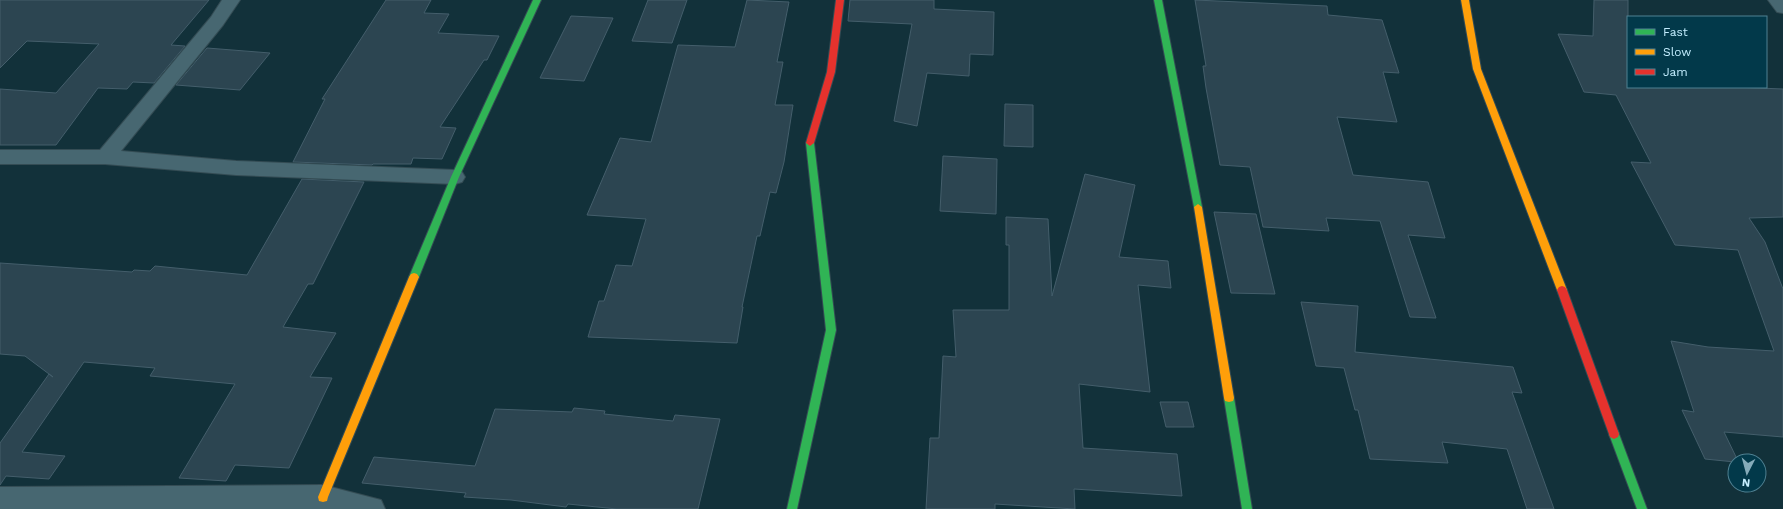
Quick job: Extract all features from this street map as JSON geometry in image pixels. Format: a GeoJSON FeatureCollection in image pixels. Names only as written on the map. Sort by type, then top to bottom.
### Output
{"type":"FeatureCollection","features":[{"type":"Feature","properties":{"kind":"street"},"geometry":{"type":"LineString","coordinates":[[105,157],[218,21],[231,0]]}},
{"type":"Feature","properties":{"kind":"street"},"geometry":{"type":"LineString","coordinates":[[323,496],[455,177],[537,0]]}},
{"type":"Feature","properties":{"kind":"street"},"geometry":{"type":"LineString","coordinates":[[792,509],[830,330],[810,143],[831,72],[840,0]]}},
{"type":"Feature","properties":{"kind":"street"},"geometry":{"type":"LineString","coordinates":[[1158,0],[1202,234],[1247,509]]}},
{"type":"Feature","properties":{"kind":"street"},"geometry":{"type":"LineString","coordinates":[[1465,0],[1477,69],[1537,223],[1642,509]]}},
{"type":"Feature","properties":{"kind":"street"},"geometry":{"type":"LineString","coordinates":[[1777,0],[1783,8]]}},
{"type":"Feature","properties":{"kind":"street"},"geometry":{"type":"LineString","coordinates":[[0,157],[105,157],[236,168],[455,177]]}},
{"type":"Feature","properties":{"kind":"street"},"geometry":{"type":"LineString","coordinates":[[0,499],[323,496],[372,509]]}},
{"type":"Feature","properties":{"kind":"building"},"geometry":{"type":"Polygon","coordinates":[[[0,0],[209,0],[171,45],[185,46],[154,83],[133,82],[127,89],[98,88],[56,145],[0,145],[0,89],[56,93],[99,44],[27,41],[0,68],[0,0]]]}},
{"type":"Feature","properties":{"kind":"building"},"geometry":{"type":"Polygon","coordinates":[[[386,0],[431,0],[424,13],[449,14],[438,33],[499,36],[487,60],[484,60],[440,127],[456,128],[442,159],[413,158],[411,164],[372,165],[293,162],[325,99],[322,99],[386,0]]]}},
{"type":"Feature","properties":{"kind":"building"},"geometry":{"type":"Polygon","coordinates":[[[648,0],[687,0],[672,43],[632,41],[648,0]]]}},
{"type":"Feature","properties":{"kind":"building"},"geometry":{"type":"Polygon","coordinates":[[[747,0],[789,2],[777,62],[783,62],[775,105],[793,105],[784,162],[776,193],[770,192],[760,236],[757,236],[742,307],[737,343],[588,337],[599,301],[604,301],[616,265],[632,266],[646,219],[587,215],[620,138],[651,142],[678,45],[735,47],[747,0]]]}},
{"type":"Feature","properties":{"kind":"building"},"geometry":{"type":"Polygon","coordinates":[[[850,0],[934,0],[934,9],[994,12],[993,55],[970,54],[969,76],[927,73],[917,126],[894,121],[912,24],[848,21],[850,0]]]}},
{"type":"Feature","properties":{"kind":"building"},"geometry":{"type":"Polygon","coordinates":[[[1195,0],[1327,6],[1328,15],[1382,20],[1399,73],[1383,72],[1397,122],[1337,117],[1353,175],[1428,182],[1445,238],[1408,235],[1436,318],[1410,317],[1380,221],[1326,218],[1329,231],[1263,227],[1250,167],[1220,165],[1206,88],[1203,66],[1206,66],[1195,0]]]}},
{"type":"Feature","properties":{"kind":"building"},"geometry":{"type":"Polygon","coordinates":[[[1594,0],[1628,0],[1627,88],[1783,89],[1783,217],[1749,218],[1765,242],[1783,289],[1783,437],[1724,432],[1734,453],[1727,453],[1727,461],[1705,459],[1682,410],[1694,412],[1671,341],[1708,347],[1774,351],[1738,250],[1675,245],[1631,162],[1651,163],[1616,95],[1584,92],[1558,34],[1593,36],[1594,0]]]}},
{"type":"Feature","properties":{"kind":"building"},"geometry":{"type":"Polygon","coordinates":[[[571,16],[613,18],[584,81],[540,78],[571,16]]]}},
{"type":"Feature","properties":{"kind":"building"},"geometry":{"type":"Polygon","coordinates":[[[207,48],[270,53],[240,90],[176,85],[207,48]]]}},
{"type":"Feature","properties":{"kind":"building"},"geometry":{"type":"Polygon","coordinates":[[[1005,104],[1033,105],[1033,147],[1004,146],[1005,104]]]}},
{"type":"Feature","properties":{"kind":"building"},"geometry":{"type":"Polygon","coordinates":[[[943,156],[997,159],[996,214],[940,211],[943,156]]]}},
{"type":"Feature","properties":{"kind":"building"},"geometry":{"type":"Polygon","coordinates":[[[1085,174],[1135,185],[1119,257],[1168,261],[1171,288],[1138,285],[1150,392],[1079,384],[1083,448],[1177,454],[1182,496],[1074,489],[1075,509],[995,504],[995,509],[926,509],[930,438],[939,438],[943,356],[956,357],[953,310],[1009,310],[1009,245],[1006,245],[1006,217],[1048,219],[1052,296],[1085,174]]]}},
{"type":"Feature","properties":{"kind":"building"},"geometry":{"type":"Polygon","coordinates":[[[302,179],[364,182],[313,284],[308,284],[283,327],[336,333],[310,377],[332,378],[289,468],[235,465],[226,481],[179,478],[235,384],[150,376],[155,368],[84,362],[22,452],[65,456],[49,479],[6,476],[0,485],[0,443],[49,374],[25,356],[0,354],[0,263],[132,272],[134,270],[150,271],[155,266],[247,275],[302,179]]]}},
{"type":"Feature","properties":{"kind":"building"},"geometry":{"type":"Polygon","coordinates":[[[1214,212],[1256,214],[1275,294],[1231,293],[1214,212]]]}},
{"type":"Feature","properties":{"kind":"building"},"geometry":{"type":"Polygon","coordinates":[[[1301,302],[1358,306],[1355,352],[1513,367],[1522,393],[1512,392],[1554,509],[1527,509],[1507,449],[1442,442],[1448,463],[1370,459],[1358,410],[1355,410],[1344,368],[1316,366],[1301,302]]]}},
{"type":"Feature","properties":{"kind":"building"},"geometry":{"type":"Polygon","coordinates":[[[1160,402],[1188,402],[1194,427],[1166,427],[1160,402]]]}},
{"type":"Feature","properties":{"kind":"building"},"geometry":{"type":"Polygon","coordinates":[[[574,408],[605,411],[604,414],[673,421],[675,415],[720,419],[698,509],[617,509],[568,504],[566,507],[511,500],[464,497],[466,493],[362,483],[374,457],[475,466],[495,409],[572,412],[574,408]]]}},
{"type":"Feature","properties":{"kind":"traffic: fast"},"geometry":{"type":"LineString","coordinates":[[414,277],[455,177],[537,0]]}},
{"type":"Feature","properties":{"kind":"traffic: fast"},"geometry":{"type":"LineString","coordinates":[[1158,0],[1198,207]]}},
{"type":"Feature","properties":{"kind":"traffic: fast"},"geometry":{"type":"LineString","coordinates":[[792,509],[831,330],[810,143]]}},
{"type":"Feature","properties":{"kind":"traffic: fast"},"geometry":{"type":"LineString","coordinates":[[1229,398],[1247,509]]}},
{"type":"Feature","properties":{"kind":"traffic: fast"},"geometry":{"type":"LineString","coordinates":[[1614,434],[1642,509]]}},
{"type":"Feature","properties":{"kind":"traffic: slow"},"geometry":{"type":"LineString","coordinates":[[1465,0],[1477,69],[1562,290]]}},
{"type":"Feature","properties":{"kind":"traffic: slow"},"geometry":{"type":"LineString","coordinates":[[1198,207],[1229,398]]}},
{"type":"Feature","properties":{"kind":"traffic: slow"},"geometry":{"type":"LineString","coordinates":[[323,497],[414,277]]}},
{"type":"Feature","properties":{"kind":"traffic: jam"},"geometry":{"type":"LineString","coordinates":[[810,143],[831,72],[840,0]]}},
{"type":"Feature","properties":{"kind":"traffic: jam"},"geometry":{"type":"LineString","coordinates":[[1562,290],[1614,434]]}}]}
